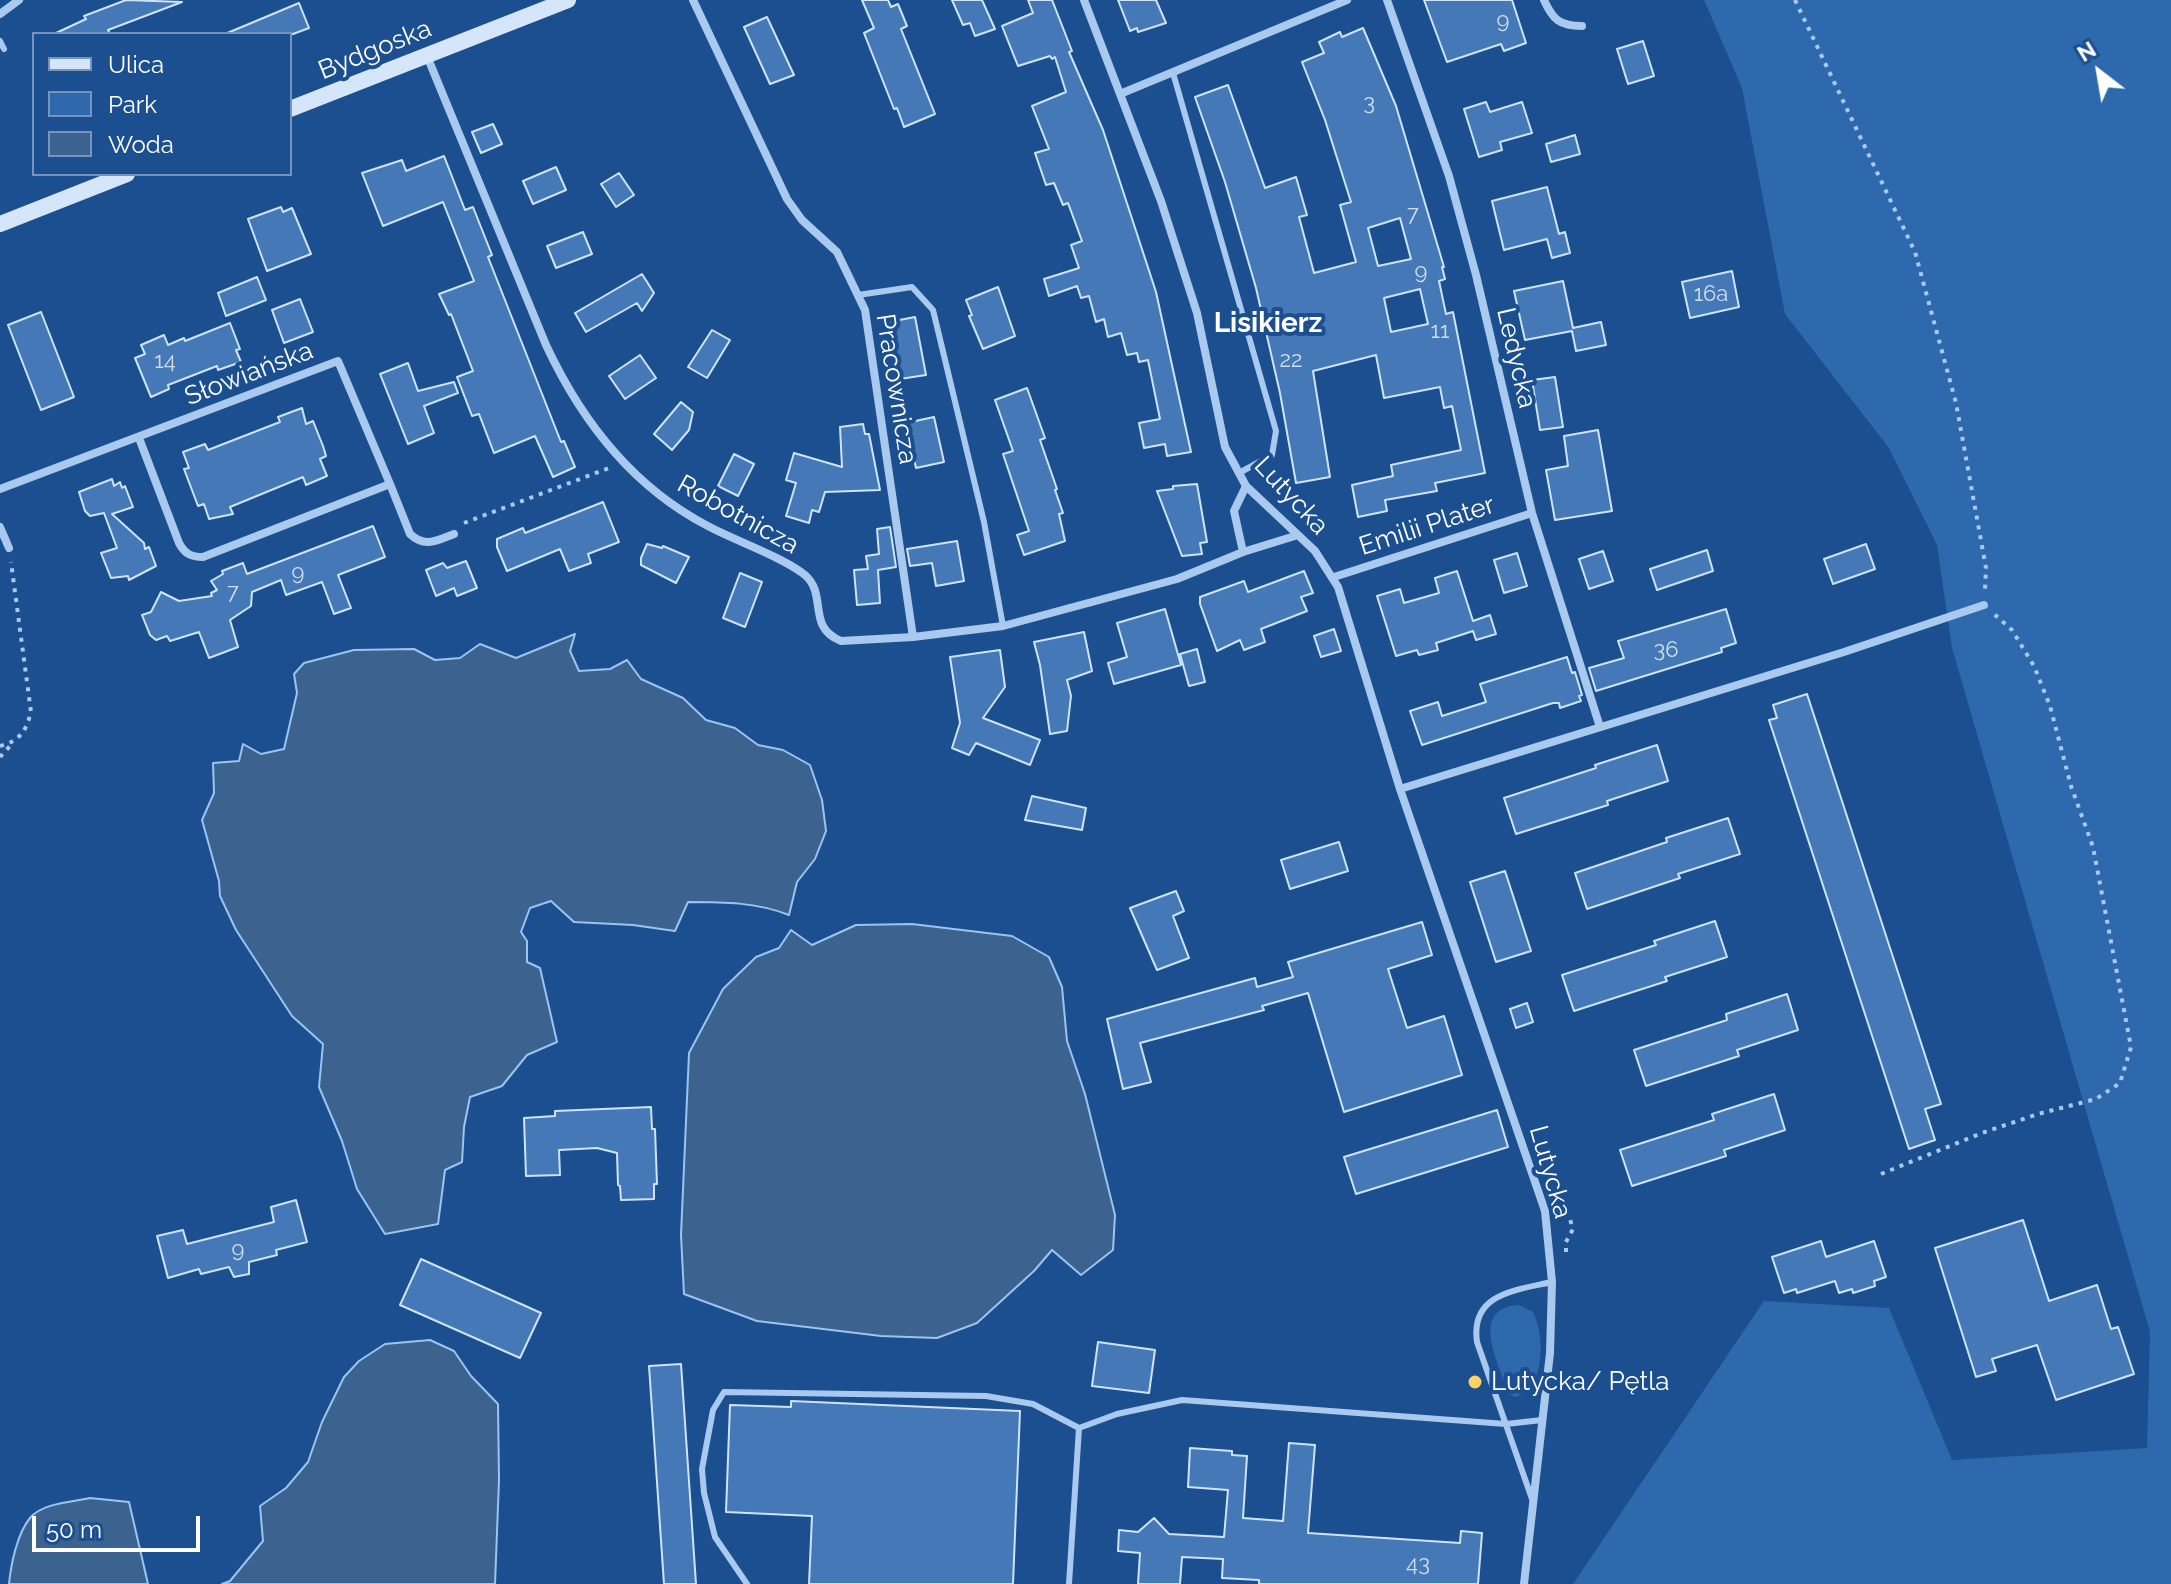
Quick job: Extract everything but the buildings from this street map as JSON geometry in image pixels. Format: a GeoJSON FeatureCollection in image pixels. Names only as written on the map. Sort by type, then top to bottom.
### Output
{"type":"FeatureCollection","features":[{"type":"Feature","properties":{"kind":"street"},"geometry":{"type":"LineString","coordinates":[[0,14],[19,0]]}},
{"type":"Feature","properties":{"kind":"street","name":"Bydgoska"},"geometry":{"type":"LineString","coordinates":[[292,108],[568,0]]}},
{"type":"Feature","properties":{"kind":"street","name":"Pracownicza"},"geometry":{"type":"LineString","coordinates":[[693,0],[787,199],[802,220],[837,252],[865,310],[913,637]]}},
{"type":"Feature","properties":{"kind":"street","name":"Lutycka"},"geometry":{"type":"LineString","coordinates":[[1084,0],[1161,201],[1197,313],[1225,447],[1246,486],[1320,557],[1334,577],[1400,789],[1545,1211],[1552,1282],[1550,1353],[1524,1584]]}},
{"type":"Feature","properties":{"kind":"street"},"geometry":{"type":"LineString","coordinates":[[1120,94],[1347,0]]}},
{"type":"Feature","properties":{"kind":"street","name":"Ledycka"},"geometry":{"type":"LineString","coordinates":[[1387,0],[1449,176],[1480,291],[1532,513],[1600,727]]}},
{"type":"Feature","properties":{"kind":"street"},"geometry":{"type":"LineString","coordinates":[[1544,0],[1552,17],[1565,26],[1582,26]]}},
{"type":"Feature","properties":{"kind":"street","name":"Robotnicza"},"geometry":{"type":"LineString","coordinates":[[427,55],[560,375],[592,426],[633,473],[679,510],[803,574],[817,594],[822,626],[833,638],[841,641],[913,637],[1003,626],[1177,579],[1243,552],[1298,535]]}},
{"type":"Feature","properties":{"kind":"street"},"geometry":{"type":"LineString","coordinates":[[0,224],[122,176]]}},
{"type":"Feature","properties":{"kind":"street","name":"Słowiańska"},"geometry":{"type":"LineString","coordinates":[[0,489],[338,361],[410,534],[416,540],[429,544],[454,534]]}},
{"type":"Feature","properties":{"kind":"street"},"geometry":{"type":"LineString","coordinates":[[139,438],[179,543],[183,550],[195,557],[203,557],[390,484]]}},
{"type":"Feature","properties":{"kind":"street"},"geometry":{"type":"LineString","coordinates":[[1243,552],[1234,511],[1246,486]]}},
{"type":"Feature","properties":{"kind":"street","name":"Emilii Plater"},"geometry":{"type":"LineString","coordinates":[[1334,577],[1532,513]]}},
{"type":"Feature","properties":{"kind":"street"},"geometry":{"type":"LineString","coordinates":[[0,527],[9,548]]}},
{"type":"Feature","properties":{"kind":"street"},"geometry":{"type":"LineString","coordinates":[[1400,789],[1984,605]]}},
{"type":"Feature","properties":{"kind":"lane"},"geometry":{"type":"LineString","coordinates":[[0,41],[4,49]]}},
{"type":"Feature","properties":{"kind":"lane"},"geometry":{"type":"LineString","coordinates":[[1173,73],[1276,431],[1272,455],[1239,473]]}},
{"type":"Feature","properties":{"kind":"lane"},"geometry":{"type":"LineString","coordinates":[[858,295],[912,287],[933,310],[984,522],[1003,626]]}},
{"type":"Feature","properties":{"kind":"lane"},"geometry":{"type":"LineString","coordinates":[[1533,1501],[1477,1342],[1478,1318],[1486,1305],[1499,1295],[1552,1282]]}},
{"type":"Feature","properties":{"kind":"lane"},"geometry":{"type":"LineString","coordinates":[[747,1584],[715,1537],[704,1493],[702,1469],[713,1410],[724,1392],[986,1396],[1033,1404],[1079,1428],[1117,1414],[1182,1400],[1506,1424],[1542,1420]]}},
{"type":"Feature","properties":{"kind":"lane"},"geometry":{"type":"LineString","coordinates":[[1069,1584],[1079,1428]]}},
{"type":"Feature","properties":{"kind":"path"},"geometry":{"type":"LineString","coordinates":[[1795,0],[1915,252],[1956,403],[1986,568],[1984,605],[2012,630],[2034,666],[2050,706],[2071,786],[2093,847],[2131,1047],[2120,1083],[2096,1099],[1982,1133],[1881,1174]]}},
{"type":"Feature","properties":{"kind":"path"},"geometry":{"type":"LineString","coordinates":[[454,534],[454,526],[602,472],[621,460]]}},
{"type":"Feature","properties":{"kind":"path"},"geometry":{"type":"LineString","coordinates":[[0,757],[26,731],[31,712],[9,548]]}},
{"type":"Feature","properties":{"kind":"path"},"geometry":{"type":"LineString","coordinates":[[0,746],[12,743]]}},
{"type":"Feature","properties":{"kind":"green space"},"geometry":{"type":"Polygon","coordinates":[[[1704,0],[2171,0],[2171,1584],[1573,1584],[1764,1301],[1889,1308],[1952,1460],[2147,1448],[2150,1332],[1952,648],[1937,545],[1889,448],[1785,314],[1742,88],[1704,0]]]}},
{"type":"Feature","properties":{"kind":"green space"},"geometry":{"type":"Polygon","coordinates":[[[1519,1305],[1533,1312],[1541,1347],[1533,1383],[1515,1397],[1509,1394],[1499,1369],[1491,1340],[1491,1327],[1494,1316],[1503,1309],[1519,1305]]]}},
{"type":"Feature","properties":{"kind":"water"},"geometry":{"type":"Polygon","coordinates":[[[575,634],[570,651],[579,671],[610,669],[627,660],[641,679],[683,698],[706,720],[735,728],[758,745],[783,750],[810,765],[822,800],[826,831],[815,859],[797,882],[789,915],[752,905],[688,902],[675,931],[574,922],[551,901],[530,908],[521,932],[527,941],[527,962],[540,968],[557,1042],[527,1055],[502,1086],[470,1097],[462,1162],[445,1170],[438,1224],[385,1234],[357,1189],[342,1141],[319,1087],[323,1044],[292,1016],[236,930],[220,896],[219,881],[202,820],[214,793],[213,763],[239,761],[243,744],[261,754],[284,749],[297,693],[294,674],[304,663],[354,650],[414,649],[435,660],[460,658],[480,644],[516,658],[575,634]]]}},
{"type":"Feature","properties":{"kind":"water"},"geometry":{"type":"Polygon","coordinates":[[[912,924],[1012,936],[1049,957],[1062,987],[1067,1041],[1085,1094],[1115,1215],[1113,1250],[1081,1275],[1052,1250],[1034,1271],[977,1323],[937,1338],[881,1336],[757,1321],[684,1294],[681,1235],[689,1053],[723,989],[756,957],[779,948],[791,930],[812,945],[856,925],[912,924]]]}},
{"type":"Feature","properties":{"kind":"water"},"geometry":{"type":"Polygon","coordinates":[[[430,1340],[454,1351],[471,1376],[498,1404],[495,1584],[222,1584],[230,1581],[263,1541],[260,1506],[286,1488],[308,1462],[322,1422],[344,1377],[359,1361],[385,1344],[430,1340]]]}},
{"type":"Feature","properties":{"kind":"water"},"geometry":{"type":"Polygon","coordinates":[[[90,1498],[129,1502],[148,1584],[9,1584],[18,1541],[30,1518],[50,1506],[90,1498]]]}},
{"type":"Feature","properties":{"kind":"place","name":"Lutycka/ Pętla"},"geometry":{"type":"Point","coordinates":[1475,1382]}},
{"type":"Feature","properties":{"kind":"district","name":"Lisikierz"},"geometry":{"type":"Point","coordinates":[1268,324]}}]}
